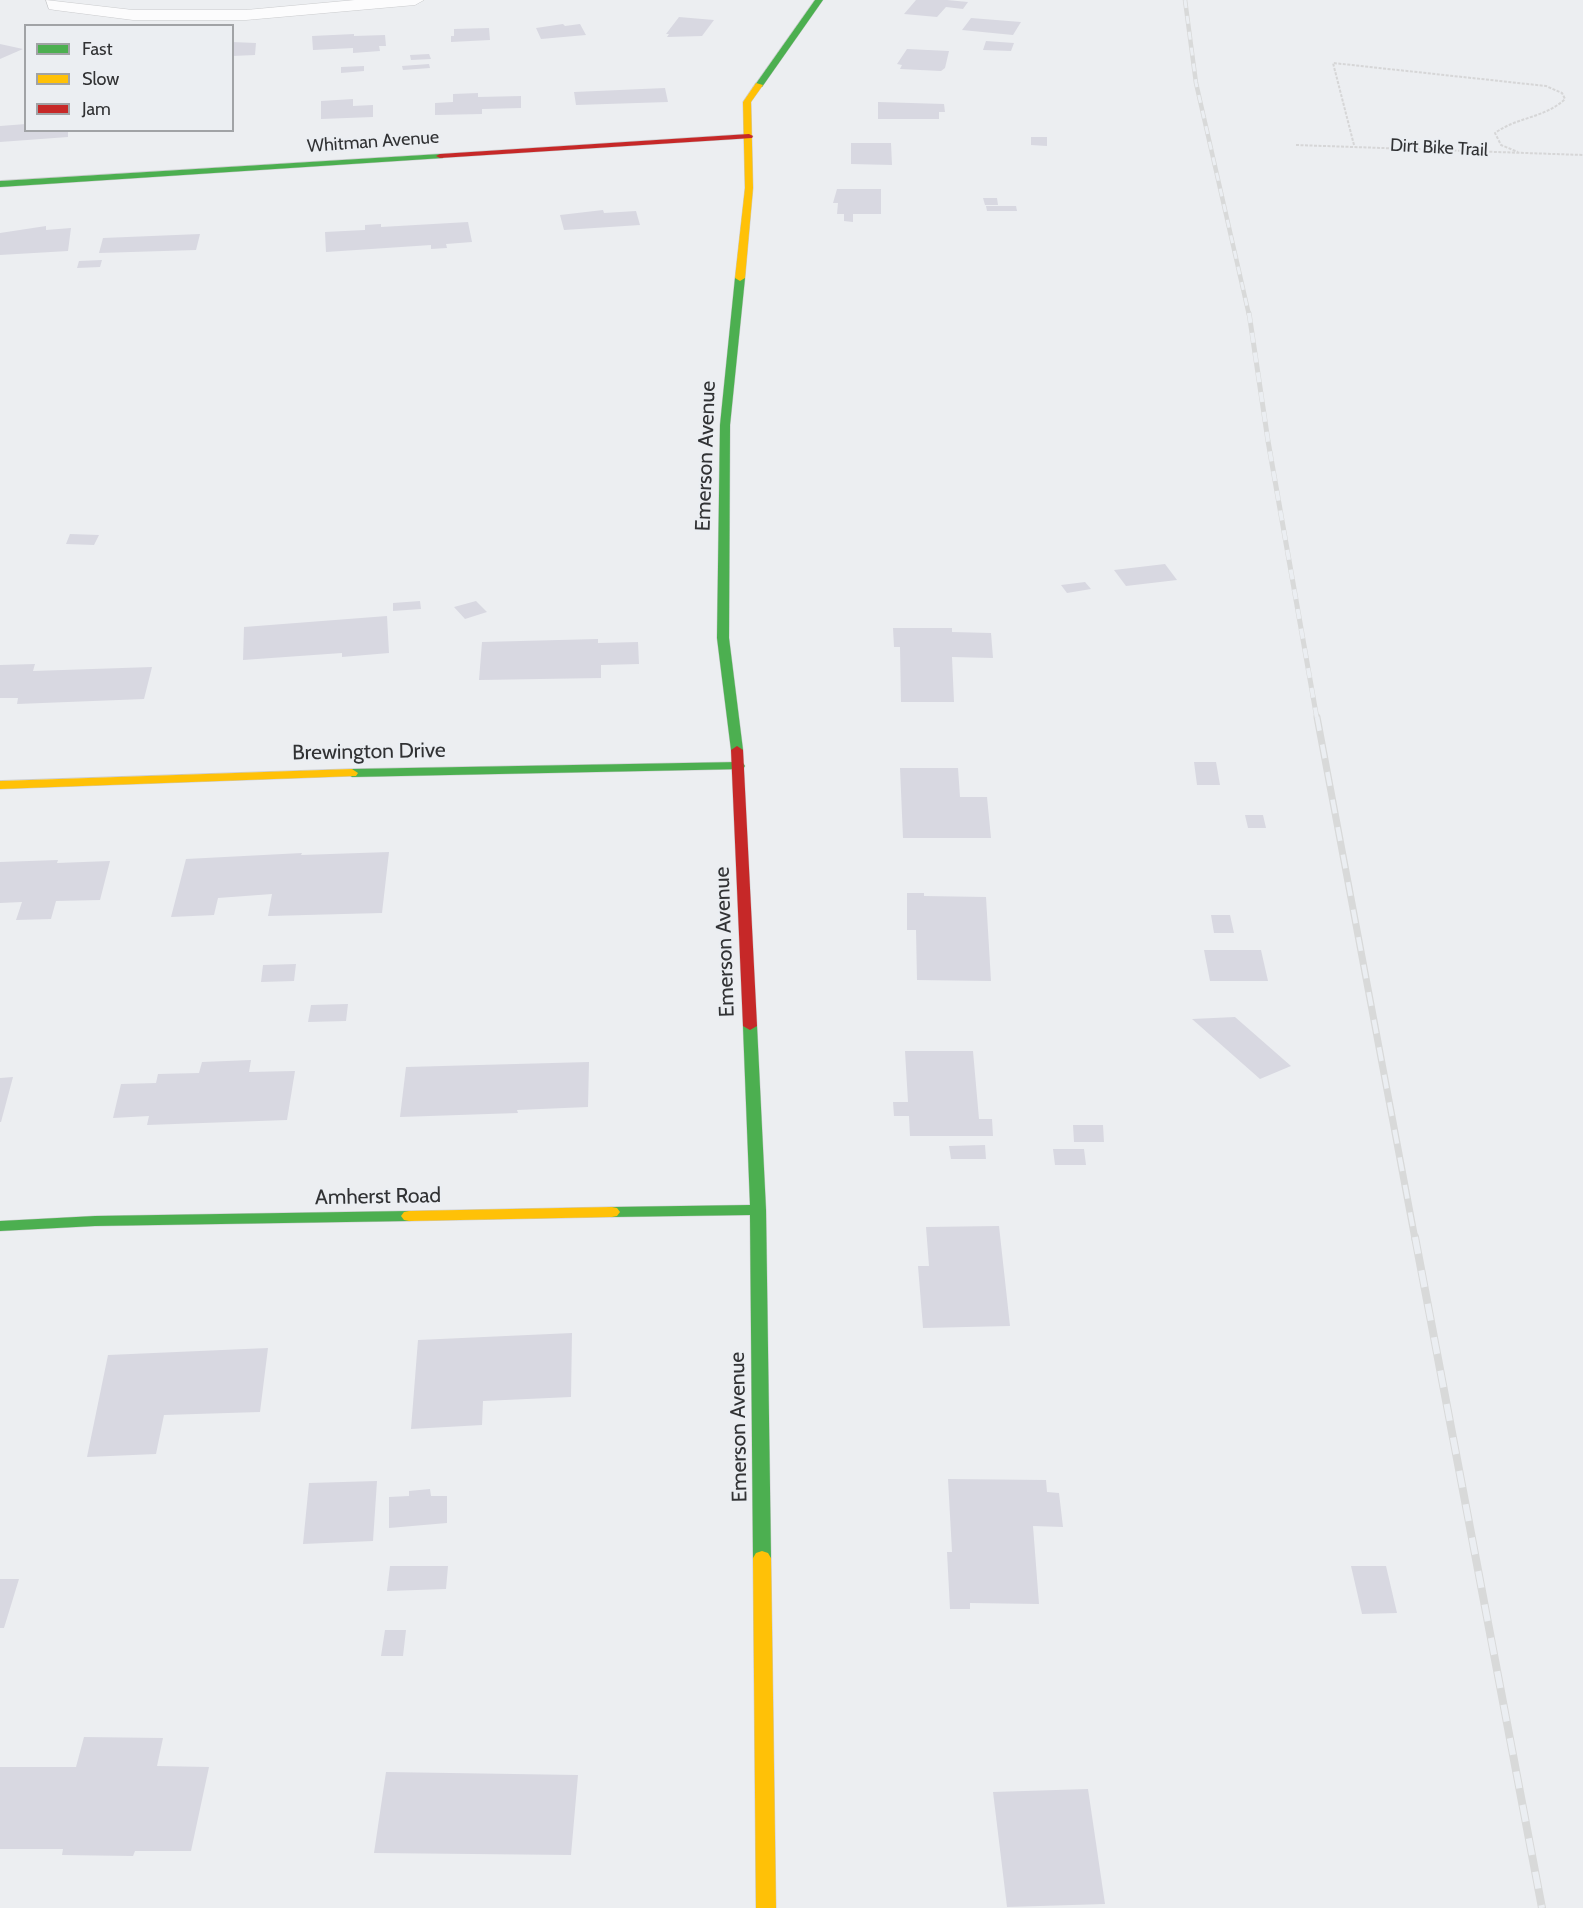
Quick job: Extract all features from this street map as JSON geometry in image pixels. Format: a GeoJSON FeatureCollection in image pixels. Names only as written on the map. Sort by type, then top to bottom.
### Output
{"type":"FeatureCollection","features":[{"type":"Feature","properties":{"kind":"street"},"geometry":{"type":"LineString","coordinates":[[55,3],[132,15],[246,15],[415,0]]}},
{"type":"Feature","properties":{"kind":"street","name":"Emerson Avenue"},"geometry":{"type":"LineString","coordinates":[[766,1908],[758,1210],[739,766],[723,638],[725,425],[749,188],[747,102],[819,0]]}},
{"type":"Feature","properties":{"kind":"street","name":"Whitman Avenue"},"geometry":{"type":"LineString","coordinates":[[0,184],[749,136]]}},
{"type":"Feature","properties":{"kind":"street","name":"Brewington Drive"},"geometry":{"type":"LineString","coordinates":[[0,785],[216,776],[739,766]]}},
{"type":"Feature","properties":{"kind":"street","name":"Amherst Road"},"geometry":{"type":"LineString","coordinates":[[0,1226],[95,1221],[758,1210]]}},
{"type":"Feature","properties":{"kind":"path"},"geometry":{"type":"LineString","coordinates":[[1354,145],[1333,63],[1546,86],[1562,93],[1566,99],[1554,111],[1514,120],[1495,132],[1501,145],[1518,152]]}},
{"type":"Feature","properties":{"kind":"path","name":"Dirt Bike Trail"},"geometry":{"type":"LineString","coordinates":[[1296,145],[1354,145],[1583,155]]}},
{"type":"Feature","properties":{"kind":"building"},"geometry":{"type":"Polygon","coordinates":[[[916,0],[968,2],[963,9],[946,7],[937,17],[904,14],[916,0]]]}},
{"type":"Feature","properties":{"kind":"building"},"geometry":{"type":"Polygon","coordinates":[[[679,17],[714,20],[702,36],[667,37],[669,34],[666,34],[679,17]]]}},
{"type":"Feature","properties":{"kind":"building"},"geometry":{"type":"Polygon","coordinates":[[[971,18],[1021,22],[1013,35],[962,30],[971,18]]]}},
{"type":"Feature","properties":{"kind":"building"},"geometry":{"type":"Polygon","coordinates":[[[563,24],[565,26],[580,24],[586,35],[541,39],[536,28],[563,24]]]}},
{"type":"Feature","properties":{"kind":"building"},"geometry":{"type":"Polygon","coordinates":[[[489,28],[490,40],[451,42],[454,29],[489,28]]]}},
{"type":"Feature","properties":{"kind":"building"},"geometry":{"type":"Polygon","coordinates":[[[354,34],[354,36],[385,35],[386,46],[379,46],[380,51],[353,53],[353,48],[313,50],[312,36],[354,34]]]}},
{"type":"Feature","properties":{"kind":"building"},"geometry":{"type":"Polygon","coordinates":[[[986,41],[1014,43],[1011,51],[983,50],[986,41]]]}},
{"type":"Feature","properties":{"kind":"building"},"geometry":{"type":"Polygon","coordinates":[[[234,42],[256,43],[255,55],[234,56],[234,42]]]}},
{"type":"Feature","properties":{"kind":"building"},"geometry":{"type":"Polygon","coordinates":[[[0,44],[23,49],[0,59],[0,44]]]}},
{"type":"Feature","properties":{"kind":"building"},"geometry":{"type":"Polygon","coordinates":[[[907,49],[949,51],[945,68],[941,71],[900,69],[902,65],[897,64],[907,49]]]}},
{"type":"Feature","properties":{"kind":"building"},"geometry":{"type":"Polygon","coordinates":[[[429,54],[431,59],[411,60],[410,55],[429,54]]]}},
{"type":"Feature","properties":{"kind":"building"},"geometry":{"type":"Polygon","coordinates":[[[429,64],[430,68],[403,70],[402,66],[429,64]]]}},
{"type":"Feature","properties":{"kind":"building"},"geometry":{"type":"Polygon","coordinates":[[[364,66],[364,71],[341,73],[341,67],[364,66]]]}},
{"type":"Feature","properties":{"kind":"building"},"geometry":{"type":"Polygon","coordinates":[[[665,88],[668,102],[576,105],[574,92],[665,88]]]}},
{"type":"Feature","properties":{"kind":"building"},"geometry":{"type":"Polygon","coordinates":[[[478,93],[478,97],[521,96],[521,108],[482,109],[482,114],[435,115],[435,103],[453,102],[453,94],[478,93]]]}},
{"type":"Feature","properties":{"kind":"building"},"geometry":{"type":"Polygon","coordinates":[[[353,99],[353,106],[373,105],[373,117],[321,119],[321,101],[353,99]]]}},
{"type":"Feature","properties":{"kind":"building"},"geometry":{"type":"Polygon","coordinates":[[[878,102],[944,104],[945,112],[939,112],[939,119],[878,119],[878,102]]]}},
{"type":"Feature","properties":{"kind":"building"},"geometry":{"type":"Polygon","coordinates":[[[24,124],[24,132],[68,132],[68,137],[0,142],[0,126],[24,124]]]}},
{"type":"Feature","properties":{"kind":"building"},"geometry":{"type":"Polygon","coordinates":[[[1031,137],[1047,137],[1047,146],[1031,145],[1031,137]]]}},
{"type":"Feature","properties":{"kind":"building"},"geometry":{"type":"Polygon","coordinates":[[[851,143],[891,143],[892,165],[851,164],[851,143]]]}},
{"type":"Feature","properties":{"kind":"building"},"geometry":{"type":"Polygon","coordinates":[[[837,189],[881,189],[881,214],[853,214],[853,222],[844,221],[844,214],[837,214],[838,203],[833,203],[837,189]]]}},
{"type":"Feature","properties":{"kind":"building"},"geometry":{"type":"Polygon","coordinates":[[[983,198],[997,198],[998,205],[985,205],[983,198]]]}},
{"type":"Feature","properties":{"kind":"building"},"geometry":{"type":"Polygon","coordinates":[[[986,206],[1016,206],[1017,211],[987,211],[986,206]]]}},
{"type":"Feature","properties":{"kind":"building"},"geometry":{"type":"Polygon","coordinates":[[[603,210],[604,213],[636,211],[640,225],[564,230],[560,215],[603,210]]]}},
{"type":"Feature","properties":{"kind":"building"},"geometry":{"type":"Polygon","coordinates":[[[468,222],[472,242],[446,244],[447,248],[431,249],[431,245],[326,252],[325,232],[365,230],[365,225],[381,224],[381,227],[468,222]]]}},
{"type":"Feature","properties":{"kind":"building"},"geometry":{"type":"Polygon","coordinates":[[[46,226],[46,230],[71,228],[68,251],[0,255],[0,233],[46,226]]]}},
{"type":"Feature","properties":{"kind":"building"},"geometry":{"type":"Polygon","coordinates":[[[200,234],[196,250],[99,253],[103,238],[200,234]]]}},
{"type":"Feature","properties":{"kind":"building"},"geometry":{"type":"Polygon","coordinates":[[[102,260],[100,267],[77,268],[79,261],[102,260]]]}},
{"type":"Feature","properties":{"kind":"building"},"geometry":{"type":"Polygon","coordinates":[[[70,534],[99,535],[94,545],[66,544],[70,534]]]}},
{"type":"Feature","properties":{"kind":"building"},"geometry":{"type":"Polygon","coordinates":[[[1165,564],[1177,580],[1126,586],[1114,570],[1165,564]]]}},
{"type":"Feature","properties":{"kind":"building"},"geometry":{"type":"Polygon","coordinates":[[[1085,582],[1091,589],[1067,593],[1061,585],[1085,582]]]}},
{"type":"Feature","properties":{"kind":"building"},"geometry":{"type":"Polygon","coordinates":[[[420,601],[421,609],[393,611],[393,603],[420,601]]]}},
{"type":"Feature","properties":{"kind":"building"},"geometry":{"type":"Polygon","coordinates":[[[476,601],[487,612],[465,619],[454,607],[476,601]]]}},
{"type":"Feature","properties":{"kind":"building"},"geometry":{"type":"Polygon","coordinates":[[[387,616],[389,653],[342,657],[342,653],[243,660],[244,627],[387,616]]]}},
{"type":"Feature","properties":{"kind":"building"},"geometry":{"type":"Polygon","coordinates":[[[893,628],[952,628],[952,632],[991,633],[993,658],[952,657],[954,702],[901,702],[900,647],[894,647],[893,628]]]}},
{"type":"Feature","properties":{"kind":"building"},"geometry":{"type":"Polygon","coordinates":[[[598,639],[598,643],[638,642],[639,664],[601,665],[601,678],[479,680],[482,642],[598,639]]]}},
{"type":"Feature","properties":{"kind":"building"},"geometry":{"type":"Polygon","coordinates":[[[35,664],[33,671],[152,667],[144,699],[17,704],[18,698],[0,698],[0,665],[35,664]]]}},
{"type":"Feature","properties":{"kind":"building"},"geometry":{"type":"Polygon","coordinates":[[[1194,762],[1216,762],[1220,785],[1197,785],[1194,762]]]}},
{"type":"Feature","properties":{"kind":"building"},"geometry":{"type":"Polygon","coordinates":[[[900,768],[958,768],[960,797],[987,797],[991,838],[903,838],[900,768]]]}},
{"type":"Feature","properties":{"kind":"building"},"geometry":{"type":"Polygon","coordinates":[[[1245,815],[1263,815],[1266,828],[1248,828],[1245,815]]]}},
{"type":"Feature","properties":{"kind":"building"},"geometry":{"type":"Polygon","coordinates":[[[389,852],[382,913],[268,916],[272,894],[218,898],[214,915],[171,917],[186,859],[302,853],[301,855],[389,852]]]}},
{"type":"Feature","properties":{"kind":"building"},"geometry":{"type":"Polygon","coordinates":[[[58,860],[57,863],[110,861],[100,900],[56,901],[51,919],[16,920],[22,902],[0,903],[0,862],[58,860]]]}},
{"type":"Feature","properties":{"kind":"building"},"geometry":{"type":"Polygon","coordinates":[[[907,893],[924,893],[924,896],[986,897],[991,981],[917,980],[916,930],[907,930],[907,893]]]}},
{"type":"Feature","properties":{"kind":"building"},"geometry":{"type":"Polygon","coordinates":[[[1211,915],[1230,915],[1234,933],[1214,933],[1211,915]]]}},
{"type":"Feature","properties":{"kind":"building"},"geometry":{"type":"Polygon","coordinates":[[[1204,950],[1261,950],[1268,981],[1210,981],[1204,950]]]}},
{"type":"Feature","properties":{"kind":"building"},"geometry":{"type":"Polygon","coordinates":[[[296,964],[294,981],[261,982],[263,965],[296,964]]]}},
{"type":"Feature","properties":{"kind":"building"},"geometry":{"type":"Polygon","coordinates":[[[348,1004],[346,1021],[308,1022],[311,1005],[348,1004]]]}},
{"type":"Feature","properties":{"kind":"building"},"geometry":{"type":"Polygon","coordinates":[[[1235,1017],[1291,1066],[1260,1079],[1192,1019],[1235,1017]]]}},
{"type":"Feature","properties":{"kind":"building"},"geometry":{"type":"Polygon","coordinates":[[[905,1051],[973,1051],[979,1119],[992,1119],[993,1136],[910,1136],[909,1116],[894,1116],[893,1102],[908,1102],[905,1051]]]}},
{"type":"Feature","properties":{"kind":"building"},"geometry":{"type":"Polygon","coordinates":[[[251,1060],[249,1072],[295,1071],[287,1120],[147,1125],[149,1116],[113,1118],[121,1084],[156,1083],[158,1074],[199,1073],[202,1062],[251,1060]]]}},
{"type":"Feature","properties":{"kind":"building"},"geometry":{"type":"Polygon","coordinates":[[[589,1062],[588,1107],[517,1110],[518,1113],[400,1117],[406,1067],[589,1062]]]}},
{"type":"Feature","properties":{"kind":"building"},"geometry":{"type":"Polygon","coordinates":[[[13,1077],[1,1122],[0,1122],[0,1078],[13,1077]]]}},
{"type":"Feature","properties":{"kind":"building"},"geometry":{"type":"Polygon","coordinates":[[[1073,1125],[1103,1125],[1104,1142],[1074,1142],[1073,1125]]]}},
{"type":"Feature","properties":{"kind":"building"},"geometry":{"type":"Polygon","coordinates":[[[985,1145],[986,1159],[951,1159],[949,1146],[985,1145]]]}},
{"type":"Feature","properties":{"kind":"building"},"geometry":{"type":"Polygon","coordinates":[[[1053,1149],[1084,1149],[1086,1165],[1055,1165],[1053,1149]]]}},
{"type":"Feature","properties":{"kind":"building"},"geometry":{"type":"Polygon","coordinates":[[[999,1226],[1010,1326],[923,1328],[918,1266],[929,1266],[926,1227],[999,1226]]]}},
{"type":"Feature","properties":{"kind":"building"},"geometry":{"type":"Polygon","coordinates":[[[572,1333],[571,1397],[483,1401],[482,1425],[411,1429],[418,1340],[572,1333]]]}},
{"type":"Feature","properties":{"kind":"building"},"geometry":{"type":"Polygon","coordinates":[[[268,1348],[260,1412],[164,1415],[156,1454],[87,1457],[108,1355],[268,1348]]]}},
{"type":"Feature","properties":{"kind":"building"},"geometry":{"type":"Polygon","coordinates":[[[948,1479],[1046,1480],[1047,1492],[1059,1493],[1063,1527],[1033,1526],[1039,1604],[970,1603],[970,1609],[950,1609],[947,1552],[952,1552],[948,1479]]]}},
{"type":"Feature","properties":{"kind":"building"},"geometry":{"type":"Polygon","coordinates":[[[377,1481],[373,1541],[303,1544],[309,1483],[377,1481]]]}},
{"type":"Feature","properties":{"kind":"building"},"geometry":{"type":"Polygon","coordinates":[[[430,1489],[431,1496],[447,1496],[447,1523],[389,1528],[389,1497],[409,1496],[409,1491],[430,1489]]]}},
{"type":"Feature","properties":{"kind":"building"},"geometry":{"type":"Polygon","coordinates":[[[390,1566],[448,1566],[446,1589],[387,1591],[390,1566]]]}},
{"type":"Feature","properties":{"kind":"building"},"geometry":{"type":"Polygon","coordinates":[[[1351,1566],[1386,1566],[1397,1613],[1362,1614],[1351,1566]]]}},
{"type":"Feature","properties":{"kind":"building"},"geometry":{"type":"Polygon","coordinates":[[[0,1579],[19,1579],[4,1628],[0,1628],[0,1579]]]}},
{"type":"Feature","properties":{"kind":"building"},"geometry":{"type":"Polygon","coordinates":[[[385,1630],[406,1630],[403,1656],[381,1656],[385,1630]]]}},
{"type":"Feature","properties":{"kind":"building"},"geometry":{"type":"Polygon","coordinates":[[[84,1737],[163,1738],[157,1766],[209,1767],[191,1851],[135,1851],[133,1856],[62,1855],[63,1849],[0,1849],[0,1767],[76,1767],[84,1737]]]}},
{"type":"Feature","properties":{"kind":"building"},"geometry":{"type":"Polygon","coordinates":[[[386,1772],[578,1775],[571,1855],[374,1853],[386,1772]]]}},
{"type":"Feature","properties":{"kind":"building"},"geometry":{"type":"Polygon","coordinates":[[[1088,1789],[1105,1904],[1007,1907],[993,1792],[1088,1789]]]}},
{"type":"Feature","properties":{"kind":"railway"},"geometry":{"type":"LineString","coordinates":[[1185,0],[1196,83],[1249,315]]}},
{"type":"Feature","properties":{"kind":"railway"},"geometry":{"type":"LineString","coordinates":[[1249,313],[1268,441],[1317,719]]}},
{"type":"Feature","properties":{"kind":"railway"},"geometry":{"type":"LineString","coordinates":[[1317,717],[1415,1239]]}},
{"type":"Feature","properties":{"kind":"railway"},"geometry":{"type":"LineString","coordinates":[[1415,1237],[1542,1908]]}},
{"type":"Feature","properties":{"kind":"traffic: fast"},"geometry":{"type":"LineString","coordinates":[[759,85],[819,0]]}},
{"type":"Feature","properties":{"kind":"traffic: fast"},"geometry":{"type":"LineString","coordinates":[[0,184],[440,156]]}},
{"type":"Feature","properties":{"kind":"traffic: fast"},"geometry":{"type":"LineString","coordinates":[[737,750],[723,638],[725,425],[740,278]]}},
{"type":"Feature","properties":{"kind":"traffic: fast"},"geometry":{"type":"LineString","coordinates":[[352,773],[739,766]]}},
{"type":"Feature","properties":{"kind":"traffic: fast"},"geometry":{"type":"LineString","coordinates":[[750,1026],[758,1210],[762,1558]]}},
{"type":"Feature","properties":{"kind":"traffic: fast"},"geometry":{"type":"LineString","coordinates":[[612,1212],[758,1210]]}},
{"type":"Feature","properties":{"kind":"traffic: fast"},"geometry":{"type":"LineString","coordinates":[[0,1226],[95,1221],[409,1216]]}},
{"type":"Feature","properties":{"kind":"traffic: slow"},"geometry":{"type":"LineString","coordinates":[[740,278],[749,188],[747,102],[759,85]]}},
{"type":"Feature","properties":{"kind":"traffic: slow"},"geometry":{"type":"LineString","coordinates":[[0,785],[352,773]]}},
{"type":"Feature","properties":{"kind":"traffic: slow"},"geometry":{"type":"LineString","coordinates":[[409,1216],[612,1212]]}},
{"type":"Feature","properties":{"kind":"traffic: slow"},"geometry":{"type":"LineString","coordinates":[[762,1558],[766,1908]]}},
{"type":"Feature","properties":{"kind":"traffic: jam"},"geometry":{"type":"LineString","coordinates":[[440,156],[749,136]]}},
{"type":"Feature","properties":{"kind":"traffic: jam"},"geometry":{"type":"LineString","coordinates":[[737,750],[750,1026]]}}]}
